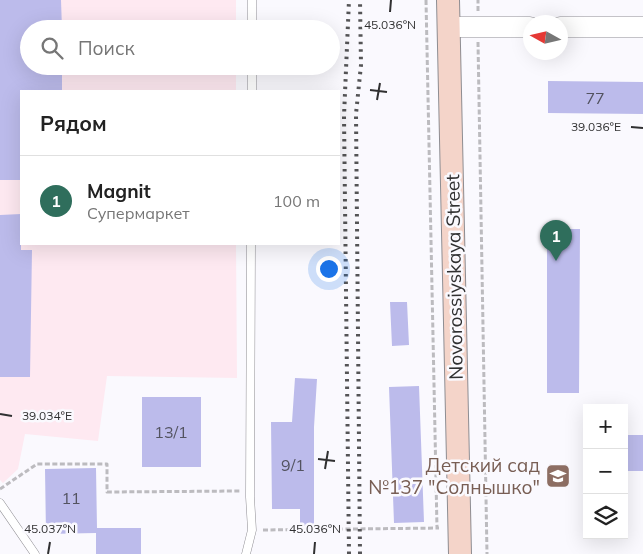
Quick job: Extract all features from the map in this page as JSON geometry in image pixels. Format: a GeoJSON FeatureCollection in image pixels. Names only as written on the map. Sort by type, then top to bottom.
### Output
{"type":"FeatureCollection","features":[{"type":"Feature","properties":{"kind":"main road","name":"Novorossiyskaya Street"},"geometry":{"type":"LineString","coordinates":[[448,0],[460,554]]}},
{"type":"Feature","properties":{"kind":"street"},"geometry":{"type":"LineString","coordinates":[[568,27],[643,26]]}},
{"type":"Feature","properties":{"kind":"street"},"geometry":{"type":"LineString","coordinates":[[449,27],[523,27]]}},
{"type":"Feature","properties":{"kind":"lane"},"geometry":{"type":"LineString","coordinates":[[252,0],[252,20]]}},
{"type":"Feature","properties":{"kind":"lane"},"geometry":{"type":"LineString","coordinates":[[252,75],[252,90]]}},
{"type":"Feature","properties":{"kind":"lane"},"geometry":{"type":"LineString","coordinates":[[246,554],[252,530],[250,491],[251,245]]}},
{"type":"Feature","properties":{"kind":"lane"},"geometry":{"type":"LineString","coordinates":[[0,503],[35,554]]}},
{"type":"Feature","properties":{"kind":"path"},"geometry":{"type":"LineString","coordinates":[[426,0],[437,528]]}},
{"type":"Feature","properties":{"kind":"path"},"geometry":{"type":"LineString","coordinates":[[478,0],[487,554]]}},
{"type":"Feature","properties":{"kind":"path"},"geometry":{"type":"LineString","coordinates":[[0,489],[37,464],[107,464],[107,492],[250,491]]}},
{"type":"Feature","properties":{"kind":"path"},"geometry":{"type":"LineString","coordinates":[[252,530],[459,528]]}},
{"type":"Feature","properties":{"kind":"shaded area"},"geometry":{"type":"Polygon","coordinates":[[[0,0],[236,0],[236,20],[20,20],[20,75],[236,75],[236,90],[20,90],[20,245],[236,245],[237,378],[107,376],[98,441],[25,434],[18,469],[3,483],[0,480],[0,0]]]}},
{"type":"Feature","properties":{"kind":"building"},"geometry":{"type":"Polygon","coordinates":[[[0,0],[61,0],[62,20],[20,20],[20,75],[62,75],[62,90],[20,90],[20,180],[0,180],[0,0]]]}},
{"type":"Feature","properties":{"kind":"building"},"geometry":{"type":"Polygon","coordinates":[[[548,81],[643,82],[643,114],[548,113],[548,81]]]}},
{"type":"Feature","properties":{"kind":"building"},"geometry":{"type":"Polygon","coordinates":[[[20,214],[21,250],[32,250],[30,377],[0,377],[0,215],[20,214]]]}},
{"type":"Feature","properties":{"kind":"building"},"geometry":{"type":"Polygon","coordinates":[[[547,229],[580,229],[579,393],[547,393],[547,229]]]}},
{"type":"Feature","properties":{"kind":"building"},"geometry":{"type":"Polygon","coordinates":[[[390,302],[407,302],[409,345],[392,346],[390,302]]]}},
{"type":"Feature","properties":{"kind":"building"},"geometry":{"type":"Polygon","coordinates":[[[295,378],[317,379],[314,427],[314,526],[300,526],[300,509],[272,509],[271,422],[292,422],[295,378]]]}},
{"type":"Feature","properties":{"kind":"building"},"geometry":{"type":"Polygon","coordinates":[[[419,386],[424,522],[394,523],[389,387],[419,386]]]}},
{"type":"Feature","properties":{"kind":"building"},"geometry":{"type":"Polygon","coordinates":[[[142,397],[201,397],[201,467],[142,467],[142,397]]]}},
{"type":"Feature","properties":{"kind":"building"},"geometry":{"type":"Polygon","coordinates":[[[628,435],[643,435],[643,471],[628,471],[628,435]]]}},
{"type":"Feature","properties":{"kind":"building"},"geometry":{"type":"Polygon","coordinates":[[[96,468],[97,528],[141,528],[141,554],[96,554],[96,533],[46,534],[45,469],[96,468]]]}},
{"type":"Feature","properties":{"kind":"railway"},"geometry":{"type":"LineString","coordinates":[[349,0],[344,116],[349,554]]}},
{"type":"Feature","properties":{"kind":"railway"},"geometry":{"type":"LineString","coordinates":[[360,0],[361,65],[356,114],[360,554]]}},
{"type":"Feature","properties":{"kind":"place","name":"Magnit"},"geometry":{"type":"Point","coordinates":[556,261]}},
{"type":"Feature","properties":{"kind":"place","name":"Детский сад №137 \"Солнышко\""},"geometry":{"type":"Point","coordinates":[558,476]}}]}
